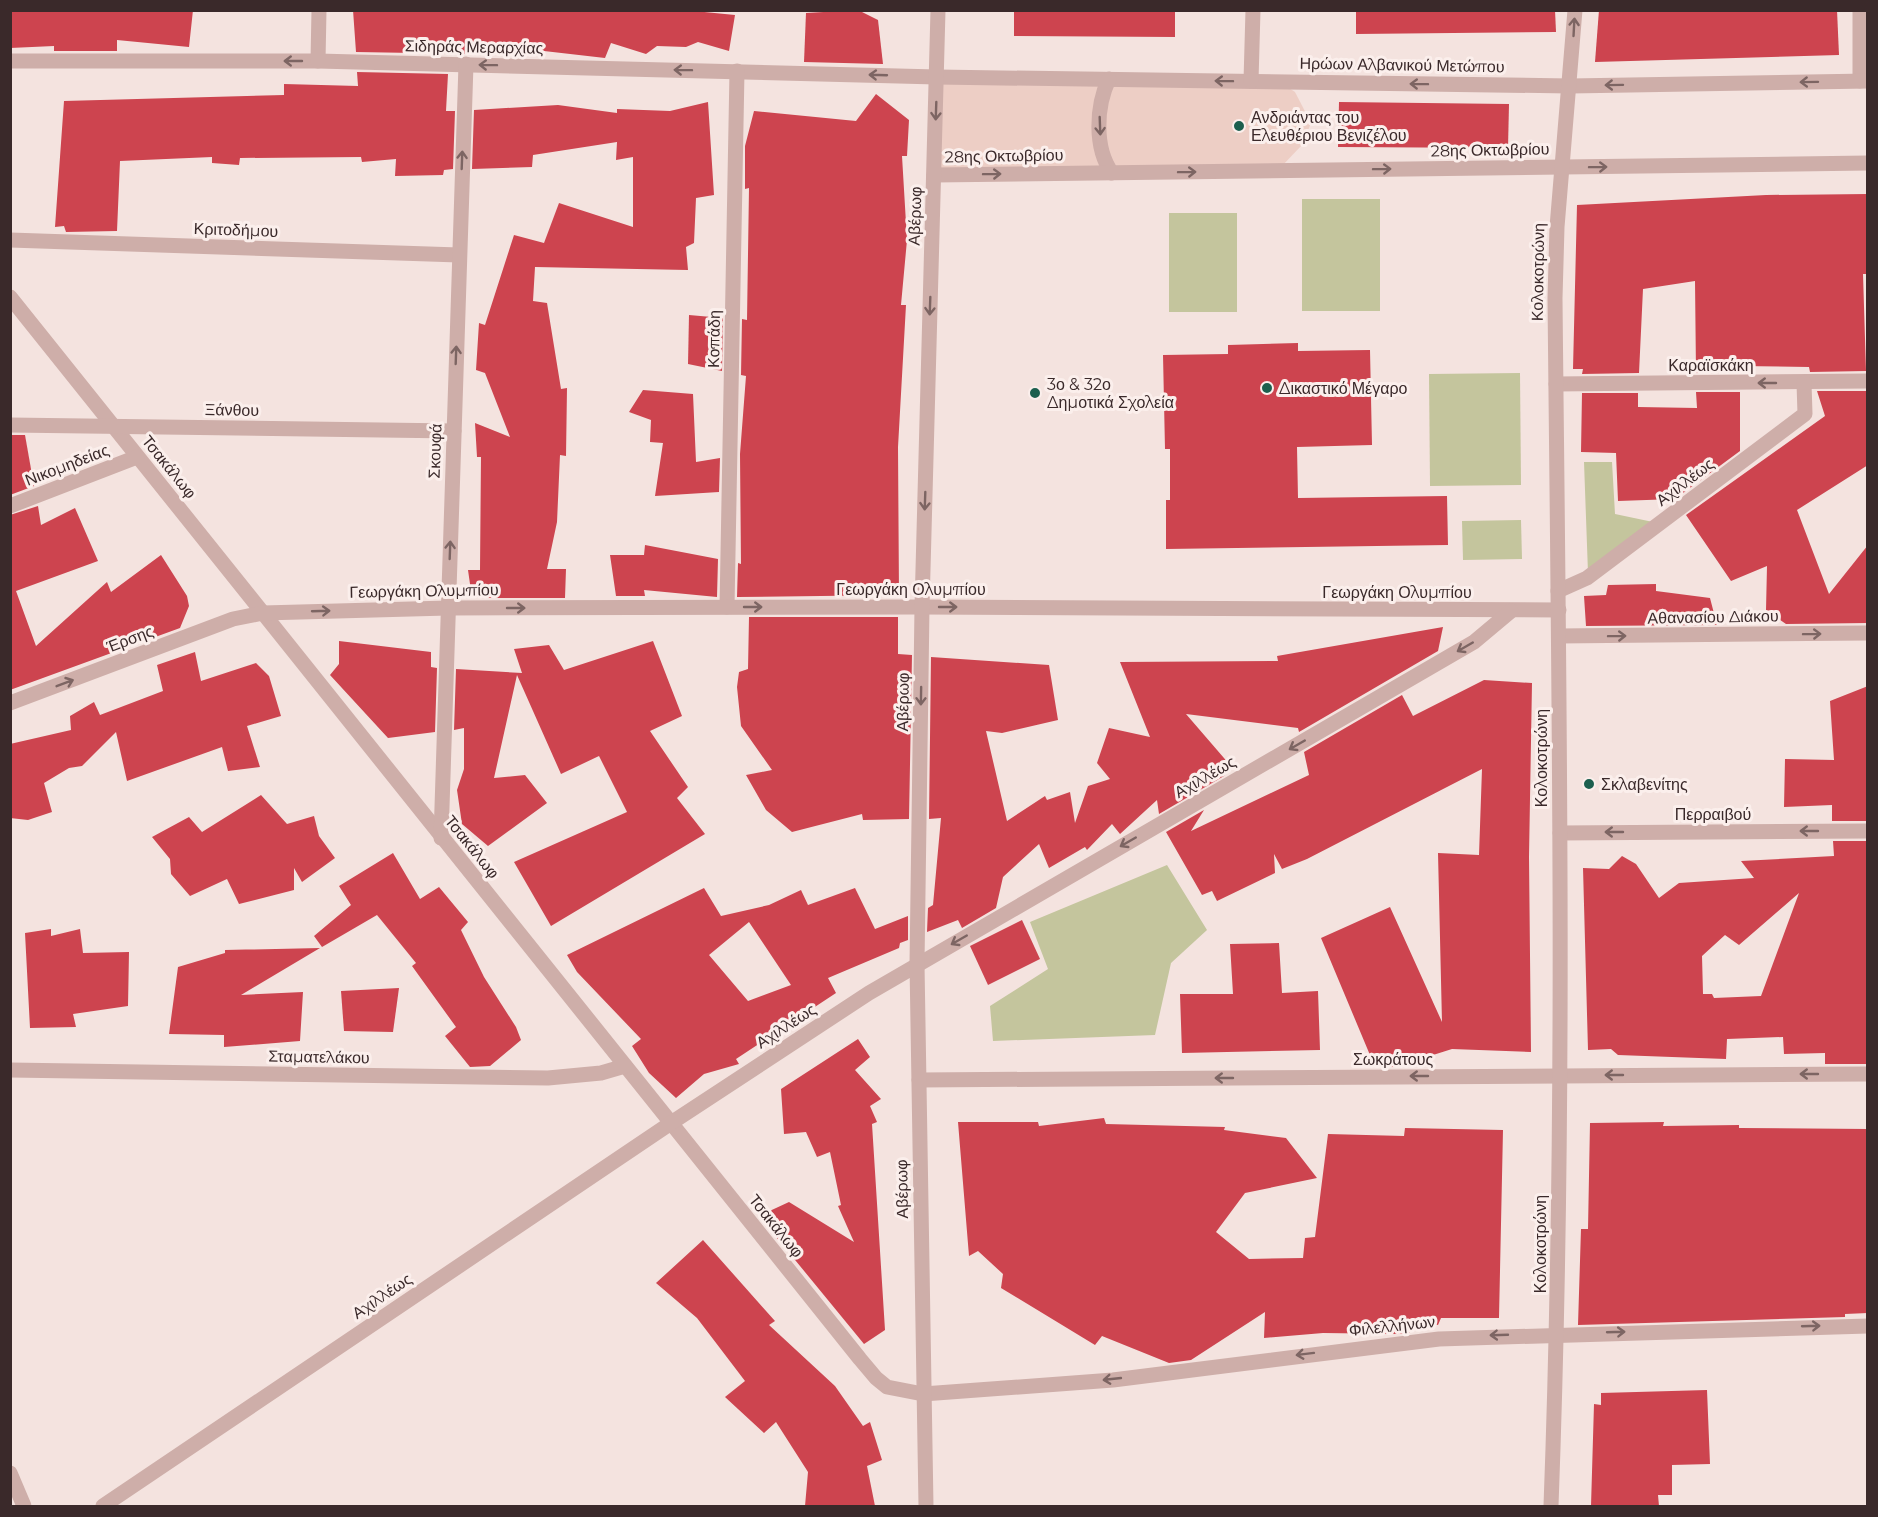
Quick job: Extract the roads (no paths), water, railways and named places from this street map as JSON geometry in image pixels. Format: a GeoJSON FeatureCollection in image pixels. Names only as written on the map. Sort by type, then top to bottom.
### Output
{"type":"FeatureCollection","features":[{"type":"Feature","properties":{"kind":"street"},"geometry":{"type":"LineString","coordinates":[[318,61],[320,10]]}},
{"type":"Feature","properties":{"kind":"street","name":"Αβέρωφ"},"geometry":{"type":"LineString","coordinates":[[926,1506],[922,1394],[917,964],[922,607],[938,10]]}},
{"type":"Feature","properties":{"kind":"street"},"geometry":{"type":"LineString","coordinates":[[1251,81],[1253,10]]}},
{"type":"Feature","properties":{"kind":"street","name":"Κολοκοτρώνη"},"geometry":{"type":"LineString","coordinates":[[1551,1506],[1558,1334],[1560,833],[1556,263],[1561,167],[1575,10]]}},
{"type":"Feature","properties":{"kind":"street"},"geometry":{"type":"LineString","coordinates":[[1860,10],[1864,81]]}},
{"type":"Feature","properties":{"kind":"street","name":"Σιδηράς Μεραρχίας"},"geometry":{"type":"LineString","coordinates":[[10,61],[318,61],[936,77]]}},
{"type":"Feature","properties":{"kind":"street","name":"Σκουφά"},"geometry":{"type":"LineString","coordinates":[[441,838],[465,64]]}},
{"type":"Feature","properties":{"kind":"street","name":"Κοπάδη"},"geometry":{"type":"LineString","coordinates":[[727,608],[737,71]]}},
{"type":"Feature","properties":{"kind":"street","name":"Ηρώων Αλβανικού Μετώπου"},"geometry":{"type":"LineString","coordinates":[[936,77],[1570,86],[1864,81]]}},
{"type":"Feature","properties":{"kind":"street"},"geometry":{"type":"LineString","coordinates":[[1110,80],[1101,103],[1099,129],[1105,158],[1112,173]]}},
{"type":"Feature","properties":{"kind":"street","name":"28ης Οκτωβρίου"},"geometry":{"type":"LineString","coordinates":[[934,175],[1868,163]]}},
{"type":"Feature","properties":{"kind":"street","name":"Κριτοδήμου"},"geometry":{"type":"LineString","coordinates":[[10,240],[459,255]]}},
{"type":"Feature","properties":{"kind":"street","name":"Τσακάλωφ"},"geometry":{"type":"LineString","coordinates":[[10,297],[441,838],[876,1378],[901,1392],[922,1394]]}},
{"type":"Feature","properties":{"kind":"street","name":"Καραϊσκάκη"},"geometry":{"type":"LineString","coordinates":[[1556,384],[1868,381]]}},
{"type":"Feature","properties":{"kind":"street","name":"Αχιλλέως"},"geometry":{"type":"LineString","coordinates":[[1558,591],[1587,578],[1805,414],[1804,383]]}},
{"type":"Feature","properties":{"kind":"street","name":"Ξάνθου"},"geometry":{"type":"LineString","coordinates":[[10,426],[454,431]]}},
{"type":"Feature","properties":{"kind":"street","name":"Νικομηδείας"},"geometry":{"type":"LineString","coordinates":[[10,506],[137,457]]}},
{"type":"Feature","properties":{"kind":"street","name":"Γεωργάκη Ολυμπίου"},"geometry":{"type":"LineString","coordinates":[[263,613],[448,608],[922,607],[1559,610]]}},
{"type":"Feature","properties":{"kind":"street","name":"Αχιλλέως"},"geometry":{"type":"LineString","coordinates":[[103,1506],[671,1123],[917,964],[1474,642],[1511,610]]}},
{"type":"Feature","properties":{"kind":"street","name":"Έρσης"},"geometry":{"type":"LineString","coordinates":[[10,704],[233,619],[263,613]]}},
{"type":"Feature","properties":{"kind":"street","name":"Αθανασίου Διάκου"},"geometry":{"type":"LineString","coordinates":[[1559,636],[1868,633]]}},
{"type":"Feature","properties":{"kind":"street","name":"Περραιβού"},"geometry":{"type":"LineString","coordinates":[[1560,833],[1868,831]]}},
{"type":"Feature","properties":{"kind":"street","name":"Σταματελάκου"},"geometry":{"type":"LineString","coordinates":[[10,1070],[548,1078],[601,1073],[625,1066]]}},
{"type":"Feature","properties":{"kind":"street","name":"Σωκράτους"},"geometry":{"type":"LineString","coordinates":[[919,1080],[1868,1074]]}},
{"type":"Feature","properties":{"kind":"street","name":"Φιλελλήνων"},"geometry":{"type":"LineString","coordinates":[[922,1394],[1113,1380],[1439,1339],[1868,1326]]}},
{"type":"Feature","properties":{"kind":"street"},"geometry":{"type":"LineString","coordinates":[[10,1473],[18,1499]]}},
{"type":"Feature","properties":{"kind":"place","name":"Ανδριάντας του Ελευθέριου Βενιζέλου"},"geometry":{"type":"Point","coordinates":[1239,126]}},
{"type":"Feature","properties":{"kind":"place","name":"Δικαστικό Μέγαρο"},"geometry":{"type":"Point","coordinates":[1267,388]}},
{"type":"Feature","properties":{"kind":"place","name":"3ο & 32ο Δημοτικά Σχολεία"},"geometry":{"type":"Point","coordinates":[1035,393]}},
{"type":"Feature","properties":{"kind":"place","name":"Σκλαβενίτης"},"geometry":{"type":"Point","coordinates":[1589,784]}}]}
